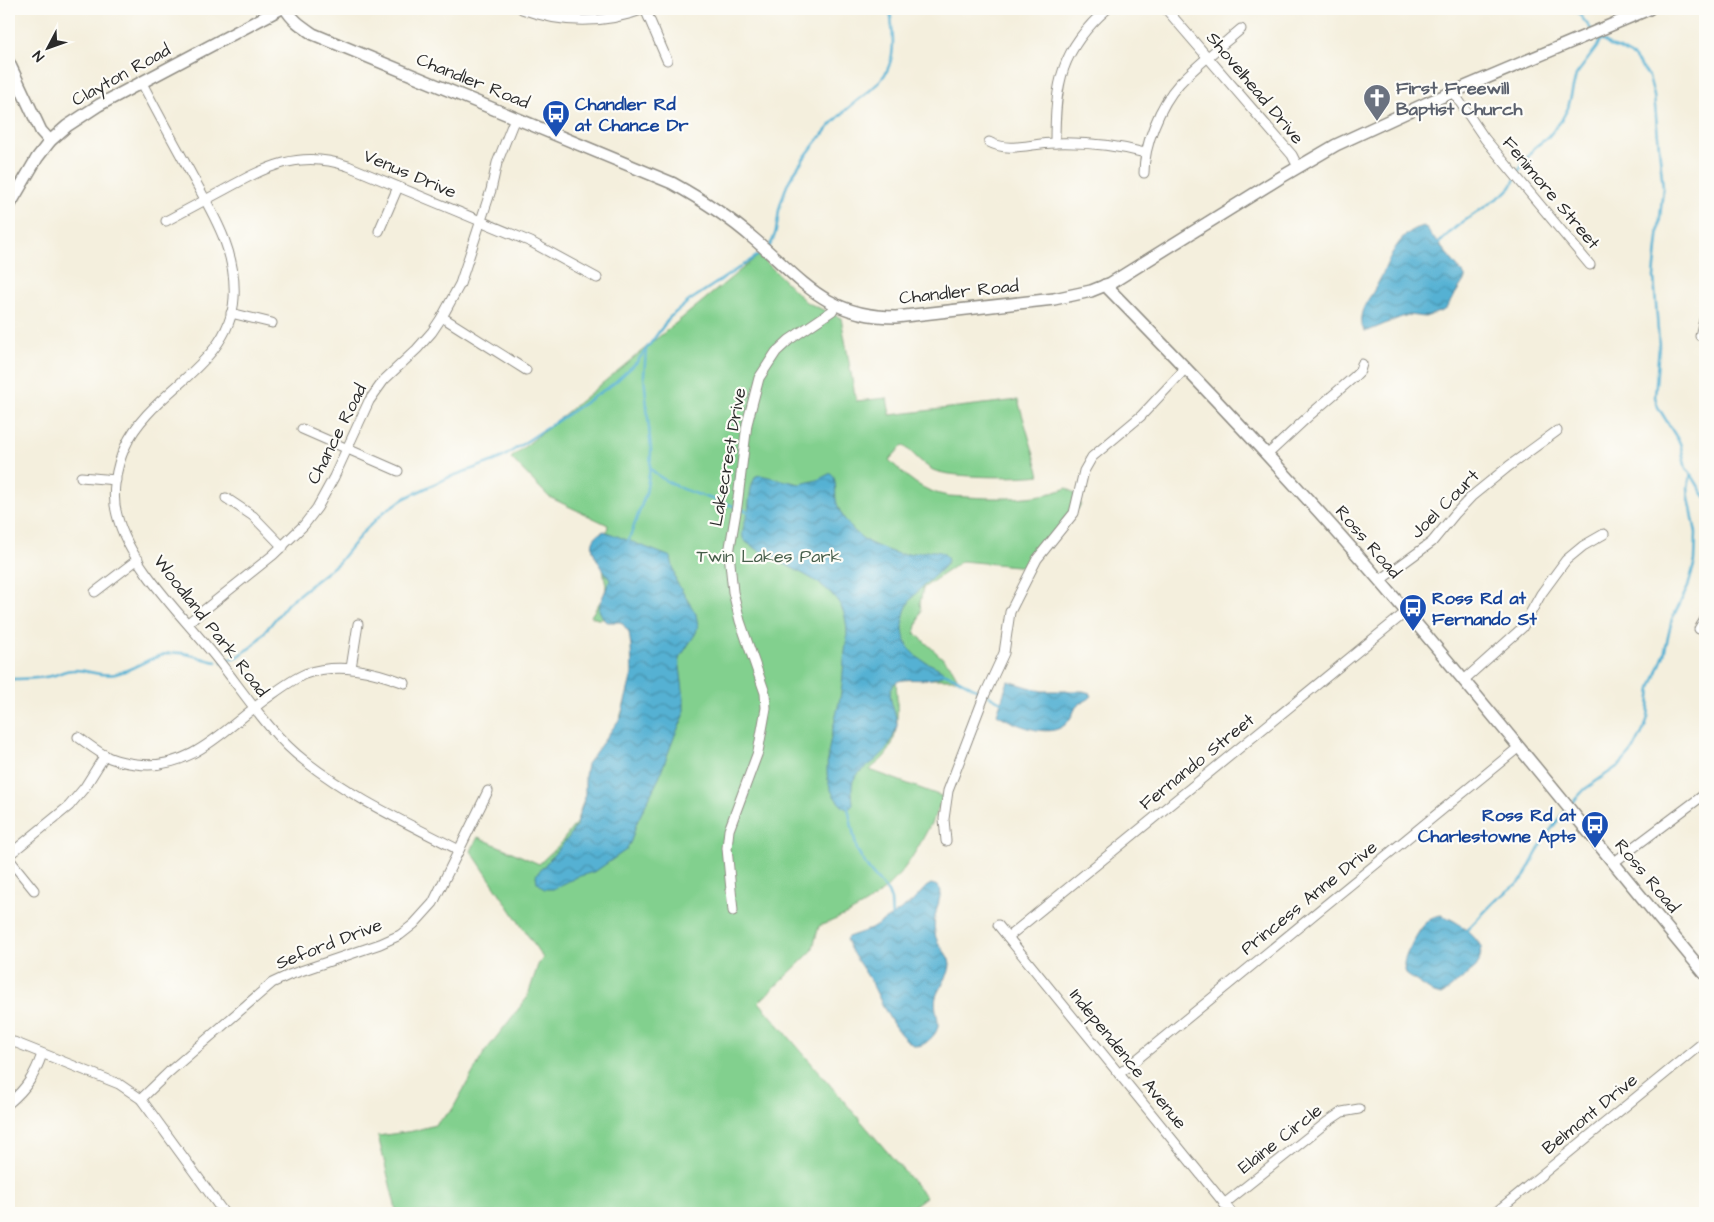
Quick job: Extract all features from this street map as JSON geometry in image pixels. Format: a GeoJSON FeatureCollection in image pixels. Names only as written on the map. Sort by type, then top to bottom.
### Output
{"type":"FeatureCollection","features":[{"type":"Feature","properties":{"kind":"street","name":"Clayton Road"},"geometry":{"type":"LineString","coordinates":[[9,206],[37,158],[50,141],[86,113],[280,9]]}},
{"type":"Feature","properties":{"kind":"street","name":"Chandler Road"},"geometry":{"type":"LineString","coordinates":[[286,9],[298,23],[313,34],[672,183],[698,197],[746,232],[807,288],[836,304],[857,312],[875,316],[896,317],[918,316],[1061,298],[1091,291],[1125,274],[1336,145],[1453,92],[1649,9]]}},
{"type":"Feature","properties":{"kind":"street"},"geometry":{"type":"LineString","coordinates":[[522,9],[563,20],[588,21],[624,16],[645,9],[667,60]]}},
{"type":"Feature","properties":{"kind":"street"},"geometry":{"type":"LineString","coordinates":[[1055,143],[1057,93],[1063,70],[1075,43],[1092,23],[1108,9]]}},
{"type":"Feature","properties":{"kind":"street","name":"Shovelhead Drive"},"geometry":{"type":"LineString","coordinates":[[1166,9],[1292,155],[1298,167]]}},
{"type":"Feature","properties":{"kind":"street"},"geometry":{"type":"LineString","coordinates":[[1144,173],[1145,153],[1165,105],[1178,85],[1240,29]]}},
{"type":"Feature","properties":{"kind":"street"},"geometry":{"type":"LineString","coordinates":[[9,62],[41,131],[50,141]]}},
{"type":"Feature","properties":{"kind":"street","name":"Woodland Park Road"},"geometry":{"type":"LineString","coordinates":[[142,83],[218,222],[230,259],[234,298],[224,332],[210,353],[158,403],[136,429],[125,448],[116,480],[114,497],[117,516],[132,551],[154,584],[284,742],[307,763],[382,811],[459,850]]}},
{"type":"Feature","properties":{"kind":"street","name":"Fenimore Street"},"geometry":{"type":"LineString","coordinates":[[1453,92],[1485,139],[1590,265]]}},
{"type":"Feature","properties":{"kind":"street","name":"Chance Road"},"geometry":{"type":"LineString","coordinates":[[188,623],[283,547],[304,525],[317,508],[334,477],[364,409],[372,396],[390,374],[417,349],[442,317],[460,284],[491,190],[497,163],[515,118]]}},
{"type":"Feature","properties":{"kind":"street"},"geometry":{"type":"LineString","coordinates":[[989,142],[1004,148],[1055,143],[1098,144],[1145,153]]}},
{"type":"Feature","properties":{"kind":"street","name":"Venus Drive"},"geometry":{"type":"LineString","coordinates":[[166,221],[271,166],[287,161],[318,159],[341,164],[542,247],[597,278]]}},
{"type":"Feature","properties":{"kind":"street"},"geometry":{"type":"LineString","coordinates":[[379,231],[398,187]]}},
{"type":"Feature","properties":{"kind":"street","name":"Ross Road"},"geometry":{"type":"LineString","coordinates":[[1105,285],[1267,455],[1379,580],[1464,680],[1705,974]]}},
{"type":"Feature","properties":{"kind":"street","name":"Lakecrest Drive"},"geometry":{"type":"LineString","coordinates":[[733,911],[727,848],[729,830],[758,752],[766,708],[765,693],[732,592],[729,553],[747,424],[759,378],[770,360],[781,346],[832,311],[836,304]]}},
{"type":"Feature","properties":{"kind":"street"},"geometry":{"type":"LineString","coordinates":[[231,313],[272,323]]}},
{"type":"Feature","properties":{"kind":"street"},"geometry":{"type":"LineString","coordinates":[[1700,336],[1705,316]]}},
{"type":"Feature","properties":{"kind":"street"},"geometry":{"type":"LineString","coordinates":[[442,317],[526,370]]}},
{"type":"Feature","properties":{"kind":"street"},"geometry":{"type":"LineString","coordinates":[[1267,455],[1354,377],[1360,371],[1362,364]]}},
{"type":"Feature","properties":{"kind":"street"},"geometry":{"type":"LineString","coordinates":[[946,841],[944,819],[948,791],[984,694],[1004,653],[1010,612],[1037,559],[1074,513],[1084,471],[1092,457],[1141,416],[1186,368]]}},
{"type":"Feature","properties":{"kind":"street"},"geometry":{"type":"LineString","coordinates":[[302,429],[398,470]]}},
{"type":"Feature","properties":{"kind":"street","name":"Joel Court"},"geometry":{"type":"LineString","coordinates":[[1379,580],[1432,542],[1462,505],[1472,496],[1509,466],[1558,431]]}},
{"type":"Feature","properties":{"kind":"street"},"geometry":{"type":"LineString","coordinates":[[81,477],[116,480]]}},
{"type":"Feature","properties":{"kind":"street"},"geometry":{"type":"LineString","coordinates":[[226,498],[253,516],[283,547]]}},
{"type":"Feature","properties":{"kind":"street"},"geometry":{"type":"LineString","coordinates":[[1464,680],[1522,628],[1541,594],[1566,560],[1604,534]]}},
{"type":"Feature","properties":{"kind":"street"},"geometry":{"type":"LineString","coordinates":[[95,592],[138,559]]}},
{"type":"Feature","properties":{"kind":"street","name":"Fernando Street"},"geometry":{"type":"LineString","coordinates":[[1008,937],[1406,612]]}},
{"type":"Feature","properties":{"kind":"street"},"geometry":{"type":"LineString","coordinates":[[1699,629],[1705,619]]}},
{"type":"Feature","properties":{"kind":"street"},"geometry":{"type":"LineString","coordinates":[[351,668],[358,624]]}},
{"type":"Feature","properties":{"kind":"street"},"geometry":{"type":"LineString","coordinates":[[78,737],[105,755],[127,762],[148,765],[163,764],[180,760],[208,744],[254,707],[307,674],[333,668],[351,668],[382,675],[405,683]]}},
{"type":"Feature","properties":{"kind":"street","name":"Princess Anne Drive"},"geometry":{"type":"LineString","coordinates":[[1119,1074],[1519,747]]}},
{"type":"Feature","properties":{"kind":"street"},"geometry":{"type":"LineString","coordinates":[[34,890],[9,857],[69,806],[85,787],[105,755]]}},
{"type":"Feature","properties":{"kind":"street","name":"Seford Drive"},"geometry":{"type":"LineString","coordinates":[[141,1099],[169,1072],[272,983],[289,975],[380,944],[400,935],[424,914],[433,903],[488,791]]}},
{"type":"Feature","properties":{"kind":"street"},"geometry":{"type":"LineString","coordinates":[[1614,863],[1705,794]]}},
{"type":"Feature","properties":{"kind":"street","name":"Independence Avenue"},"geometry":{"type":"LineString","coordinates":[[998,925],[1232,1213]]}},
{"type":"Feature","properties":{"kind":"street","name":"Belmont Drive"},"geometry":{"type":"LineString","coordinates":[[1495,1213],[1705,1041]]}},
{"type":"Feature","properties":{"kind":"street"},"geometry":{"type":"LineString","coordinates":[[14,1042],[119,1084],[141,1099],[224,1213]]}},
{"type":"Feature","properties":{"kind":"street"},"geometry":{"type":"LineString","coordinates":[[9,1103],[26,1087],[36,1072],[42,1054]]}},
{"type":"Feature","properties":{"kind":"street","name":"Elaine Circle"},"geometry":{"type":"LineString","coordinates":[[1224,1204],[1327,1122],[1342,1112],[1359,1108]]}},
{"type":"Feature","properties":{"kind":"green space","name":"Twin Lakes Park"},"geometry":{"type":"Polygon","coordinates":[[[759,255],[806,302],[841,318],[856,401],[887,398],[890,415],[1018,400],[1040,475],[985,477],[942,473],[933,470],[903,445],[889,460],[909,478],[930,491],[948,496],[1024,497],[1067,488],[1075,494],[1081,505],[1027,567],[962,561],[923,588],[920,603],[921,611],[915,633],[950,665],[958,679],[929,679],[896,674],[897,717],[894,739],[884,757],[870,770],[944,797],[910,861],[897,877],[866,904],[819,926],[812,951],[759,1002],[926,1197],[904,1213],[397,1213],[378,1136],[413,1131],[435,1125],[452,1110],[484,1053],[527,998],[538,965],[543,958],[471,851],[478,837],[539,864],[560,844],[576,823],[587,790],[616,730],[631,684],[635,654],[626,618],[597,619],[591,616],[605,594],[606,585],[602,564],[608,525],[549,497],[511,458],[759,255]]]}},
{"type":"Feature","properties":{"kind":"water"},"geometry":{"type":"Polygon","coordinates":[[[1424,226],[1465,276],[1465,279],[1445,310],[1425,317],[1408,315],[1365,331],[1361,323],[1362,313],[1392,254],[1406,235],[1424,226]]]}},
{"type":"Feature","properties":{"kind":"water"},"geometry":{"type":"Polygon","coordinates":[[[831,473],[835,481],[836,499],[840,512],[853,530],[864,540],[899,554],[927,551],[941,552],[946,555],[948,561],[913,597],[904,615],[903,627],[906,642],[912,652],[918,658],[945,673],[932,679],[898,681],[891,688],[890,694],[897,726],[884,752],[854,779],[852,788],[853,805],[848,810],[839,803],[833,794],[828,782],[827,771],[830,742],[842,688],[847,634],[845,617],[840,604],[820,584],[766,555],[748,544],[743,538],[751,489],[756,476],[760,475],[800,484],[817,480],[831,473]]]}},
{"type":"Feature","properties":{"kind":"water"},"geometry":{"type":"Polygon","coordinates":[[[604,531],[671,557],[676,581],[696,614],[698,625],[696,633],[679,659],[684,698],[684,716],[658,780],[637,822],[626,850],[596,871],[577,877],[553,889],[544,889],[537,882],[536,875],[569,837],[576,826],[585,796],[587,764],[621,717],[632,674],[629,632],[621,622],[608,622],[604,620],[599,610],[610,580],[598,562],[593,548],[593,541],[604,531]]]}},
{"type":"Feature","properties":{"kind":"water"},"geometry":{"type":"Polygon","coordinates":[[[1008,681],[1042,691],[1083,691],[1090,693],[1092,696],[1076,707],[1071,718],[1059,729],[1041,731],[1021,726],[997,714],[1008,681]]]}},
{"type":"Feature","properties":{"kind":"water"},"geometry":{"type":"Polygon","coordinates":[[[931,884],[938,886],[941,891],[934,927],[936,937],[949,960],[950,969],[936,997],[937,1029],[926,1043],[916,1046],[901,1034],[889,1017],[846,939],[871,929],[895,914],[912,902],[931,884]]]}},
{"type":"Feature","properties":{"kind":"water"},"geometry":{"type":"Polygon","coordinates":[[[1441,915],[1453,920],[1464,928],[1482,948],[1476,967],[1441,995],[1434,993],[1407,975],[1404,963],[1410,948],[1424,924],[1435,916],[1441,915]]]}},
{"type":"Feature","properties":{"kind":"waterway"},"geometry":{"type":"LineString","coordinates":[[769,247],[775,234],[779,210],[789,181],[800,163],[829,127],[875,86],[886,73],[893,45],[890,9]]}},
{"type":"Feature","properties":{"kind":"waterway"},"geometry":{"type":"LineString","coordinates":[[1575,9],[1591,29]]}},
{"type":"Feature","properties":{"kind":"waterway"},"geometry":{"type":"LineString","coordinates":[[1596,35],[1610,46],[1634,57],[1649,77],[1654,96],[1663,188],[1654,277],[1659,345],[1655,397],[1658,407],[1680,443],[1686,469],[1705,497]]}},
{"type":"Feature","properties":{"kind":"waterway"},"geometry":{"type":"LineString","coordinates":[[1517,173],[1534,148],[1549,136],[1561,121],[1568,108],[1576,75],[1600,40]]}},
{"type":"Feature","properties":{"kind":"waterway"},"geometry":{"type":"LineString","coordinates":[[1438,244],[1457,226],[1505,193],[1515,179]]}},
{"type":"Feature","properties":{"kind":"waterway"},"geometry":{"type":"LineString","coordinates":[[222,662],[239,656],[255,644],[288,603],[338,563],[364,531],[385,511],[405,498],[447,478],[503,457],[613,384],[636,363],[670,317],[689,301],[763,252]]}},
{"type":"Feature","properties":{"kind":"waterway"},"geometry":{"type":"LineString","coordinates":[[628,542],[646,493],[650,468],[651,450],[644,376],[646,349]]}},
{"type":"Feature","properties":{"kind":"waterway"},"geometry":{"type":"LineString","coordinates":[[650,468],[659,476],[683,489],[749,512]]}},
{"type":"Feature","properties":{"kind":"waterway"},"geometry":{"type":"LineString","coordinates":[[1570,805],[1585,789],[1621,764],[1634,749],[1645,727],[1651,688],[1664,655],[1672,619],[1688,587],[1695,561],[1696,533],[1688,487],[1691,474]]}},
{"type":"Feature","properties":{"kind":"waterway"},"geometry":{"type":"LineString","coordinates":[[9,679],[32,679],[73,670],[109,675],[122,672],[164,654],[172,653],[184,653],[217,662]]}},
{"type":"Feature","properties":{"kind":"waterway"},"geometry":{"type":"LineString","coordinates":[[943,673],[983,693]]}},
{"type":"Feature","properties":{"kind":"waterway"},"geometry":{"type":"LineString","coordinates":[[988,695],[1003,703]]}},
{"type":"Feature","properties":{"kind":"waterway"},"geometry":{"type":"LineString","coordinates":[[848,808],[857,850],[869,870],[888,892],[891,900],[892,918]]}},
{"type":"Feature","properties":{"kind":"waterway"},"geometry":{"type":"LineString","coordinates":[[1465,932],[1495,901],[1523,879],[1544,839],[1566,809]]}},
{"type":"Feature","properties":{"kind":"place","name":"First Freewill Baptist Church"},"geometry":{"type":"Point","coordinates":[1377,122]}},
{"type":"Feature","properties":{"kind":"place","name":"Chandler Rd at Chance Dr"},"geometry":{"type":"Point","coordinates":[556,138]}},
{"type":"Feature","properties":{"kind":"place","name":"Ross Rd at Fernando St"},"geometry":{"type":"Point","coordinates":[1413,632]}},
{"type":"Feature","properties":{"kind":"place","name":"Ross Rd at Charlestowne Apts"},"geometry":{"type":"Point","coordinates":[1595,849]}}]}
